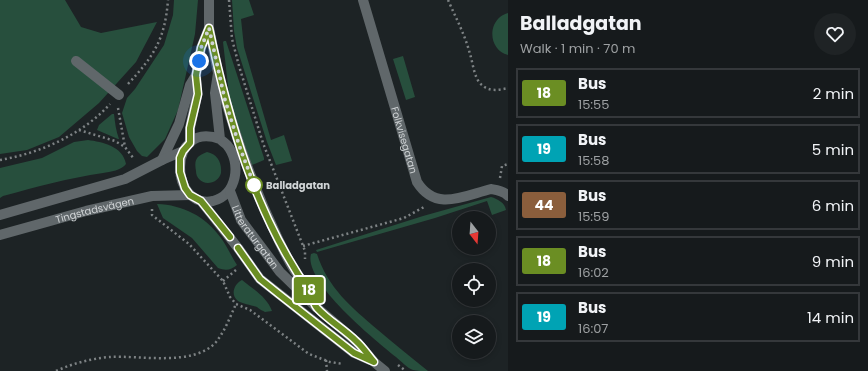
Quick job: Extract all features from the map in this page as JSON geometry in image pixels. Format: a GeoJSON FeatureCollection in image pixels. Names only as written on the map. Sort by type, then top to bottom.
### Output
{"type":"FeatureCollection","features":[{"type":"Feature","properties":{"kind":"street"},"geometry":{"type":"LineString","coordinates":[[209,0],[209,28],[218,73],[239,145],[254,185],[279,241],[294,270],[312,295],[316,307]]}},
{"type":"Feature","properties":{"kind":"street","name":"Folkvisegatan"},"geometry":{"type":"LineString","coordinates":[[363,0],[417,182],[423,192],[431,198]]}},
{"type":"Feature","properties":{"kind":"street"},"geometry":{"type":"LineString","coordinates":[[190,195],[185,188],[179,164],[186,147],[198,94],[196,75],[201,48],[209,28]]}},
{"type":"Feature","properties":{"kind":"street"},"geometry":{"type":"LineString","coordinates":[[76,61],[118,99]]}},
{"type":"Feature","properties":{"kind":"street"},"geometry":{"type":"LineString","coordinates":[[218,73],[215,93],[220,139]]}},
{"type":"Feature","properties":{"kind":"street"},"geometry":{"type":"LineString","coordinates":[[162,160],[179,124],[190,85],[196,75]]}},
{"type":"Feature","properties":{"kind":"street"},"geometry":{"type":"LineString","coordinates":[[186,147],[197,138],[205,136],[212,136],[220,139],[228,146],[236,171],[234,185],[230,190]]}},
{"type":"Feature","properties":{"kind":"street","name":"Tingstadsvägen"},"geometry":{"type":"LineString","coordinates":[[0,215],[125,179],[186,147]]}},
{"type":"Feature","properties":{"kind":"street"},"geometry":{"type":"LineString","coordinates":[[431,198],[448,200],[491,189],[506,193],[508,196]]}},
{"type":"Feature","properties":{"kind":"street","name":"Litteraturgatan"},"geometry":{"type":"LineString","coordinates":[[201,201],[212,201],[218,199],[230,190],[241,220],[280,272],[316,307],[357,342],[374,362],[385,371]]}},
{"type":"Feature","properties":{"kind":"street","name":"Litteraturgatan"},"geometry":{"type":"LineString","coordinates":[[190,195],[201,201],[233,241],[260,279],[354,353],[374,362]]}},
{"type":"Feature","properties":{"kind":"street","name":"Tingstadsvägen"},"geometry":{"type":"LineString","coordinates":[[0,235],[86,211],[152,196],[190,195]]}},
{"type":"Feature","properties":{"kind":"path"},"geometry":{"type":"LineString","coordinates":[[229,0],[232,39],[239,66],[263,143],[305,251],[305,263]]}},
{"type":"Feature","properties":{"kind":"path"},"geometry":{"type":"LineString","coordinates":[[448,0],[467,41],[475,72],[480,84],[486,89],[500,90],[508,88]]}},
{"type":"Feature","properties":{"kind":"path"},"geometry":{"type":"LineString","coordinates":[[118,99],[125,147]]}},
{"type":"Feature","properties":{"kind":"path"},"geometry":{"type":"LineString","coordinates":[[78,130],[115,141],[125,147],[143,170]]}},
{"type":"Feature","properties":{"kind":"path"},"geometry":{"type":"LineString","coordinates":[[152,196],[152,215],[189,244],[223,281],[230,298],[236,304],[250,310],[309,354],[348,365]]}},
{"type":"Feature","properties":{"kind":"path"},"geometry":{"type":"LineString","coordinates":[[303,246],[404,218],[427,206],[431,198]]}},
{"type":"Feature","properties":{"kind":"path"},"geometry":{"type":"LineString","coordinates":[[56,371],[76,363],[93,359],[111,357],[175,357],[190,356],[200,353],[215,342],[236,304]]}},
{"type":"Feature","properties":{"kind":"path"},"geometry":{"type":"LineString","coordinates":[[326,360],[327,371]]}},
{"type":"Feature","properties":{"kind":"path"},"geometry":{"type":"LineString","coordinates":[[395,363],[406,371]]}},
{"type":"Feature","properties":{"kind":"green space"},"geometry":{"type":"Polygon","coordinates":[[[0,0],[65,0],[81,27],[101,33],[157,22],[136,62],[99,103],[59,137],[27,150],[0,154],[0,0]]]}},
{"type":"Feature","properties":{"kind":"green space"},"geometry":{"type":"Polygon","coordinates":[[[174,0],[198,0],[195,34],[178,110],[165,139],[147,157],[142,156],[137,151],[129,137],[122,113],[127,98],[135,89],[164,45],[173,15],[174,0]]]}},
{"type":"Feature","properties":{"kind":"green space"},"geometry":{"type":"Polygon","coordinates":[[[232,0],[249,0],[254,15],[241,19],[244,47],[271,140],[284,135],[292,161],[276,165],[267,142],[237,48],[234,31],[232,0]]]}},
{"type":"Feature","properties":{"kind":"green space"},"geometry":{"type":"Polygon","coordinates":[[[508,13],[508,55],[502,53],[498,49],[492,33],[496,22],[501,16],[508,13]]]}},
{"type":"Feature","properties":{"kind":"green space"},"geometry":{"type":"Polygon","coordinates":[[[224,41],[226,41],[264,158],[264,160],[252,165],[236,124],[229,94],[224,41]]]}},
{"type":"Feature","properties":{"kind":"green space"},"geometry":{"type":"Polygon","coordinates":[[[403,56],[415,97],[406,100],[393,59],[403,56]]]}},
{"type":"Feature","properties":{"kind":"green space"},"geometry":{"type":"Polygon","coordinates":[[[114,114],[119,139],[97,130],[99,125],[114,114]]]}},
{"type":"Feature","properties":{"kind":"green space"},"geometry":{"type":"Polygon","coordinates":[[[88,140],[99,142],[116,149],[121,153],[126,164],[122,168],[112,171],[53,183],[0,198],[0,168],[42,158],[74,142],[88,140]]]}},
{"type":"Feature","properties":{"kind":"green space"},"geometry":{"type":"Polygon","coordinates":[[[207,152],[214,155],[220,162],[221,173],[215,181],[205,183],[198,178],[195,167],[198,157],[207,152]]]}},
{"type":"Feature","properties":{"kind":"green space"},"geometry":{"type":"Polygon","coordinates":[[[491,197],[501,202],[506,210],[496,214],[496,211],[491,211],[487,201],[456,211],[452,211],[452,212],[435,218],[317,252],[316,250],[423,216],[491,197]]]}},
{"type":"Feature","properties":{"kind":"green space"},"geometry":{"type":"Polygon","coordinates":[[[157,204],[184,209],[201,218],[215,230],[237,265],[228,270],[218,268],[192,238],[163,218],[157,204]]]}},
{"type":"Feature","properties":{"kind":"green space"},"geometry":{"type":"Polygon","coordinates":[[[311,254],[317,254],[327,277],[350,305],[428,371],[409,368],[358,325],[343,310],[318,280],[312,266],[311,254]]]}},
{"type":"Feature","properties":{"kind":"green space"},"geometry":{"type":"Polygon","coordinates":[[[242,280],[263,297],[272,311],[265,312],[257,307],[240,302],[236,299],[234,296],[234,290],[237,284],[242,280]]]}},
{"type":"Feature","properties":{"kind":"bus line","name":"18"},"geometry":{"type":"LineString","coordinates":[[230,237],[201,201],[190,195],[185,188],[179,164],[183,151],[190,143],[190,128],[198,94],[196,75],[201,48],[209,28],[218,73],[239,145],[250,176],[279,241],[294,270],[312,295],[316,307],[357,342],[374,362],[354,353],[341,341],[260,279],[238,248]]}},
{"type":"Feature","properties":{"kind":"place","name":"Balladgatan"},"geometry":{"type":"Point","coordinates":[254,185]}},
{"type":"Feature","properties":{"kind":"route"},"geometry":{"type":"LineString","coordinates":[[199,61],[201,48],[209,28],[225,100],[239,145],[254,185]]}}]}
